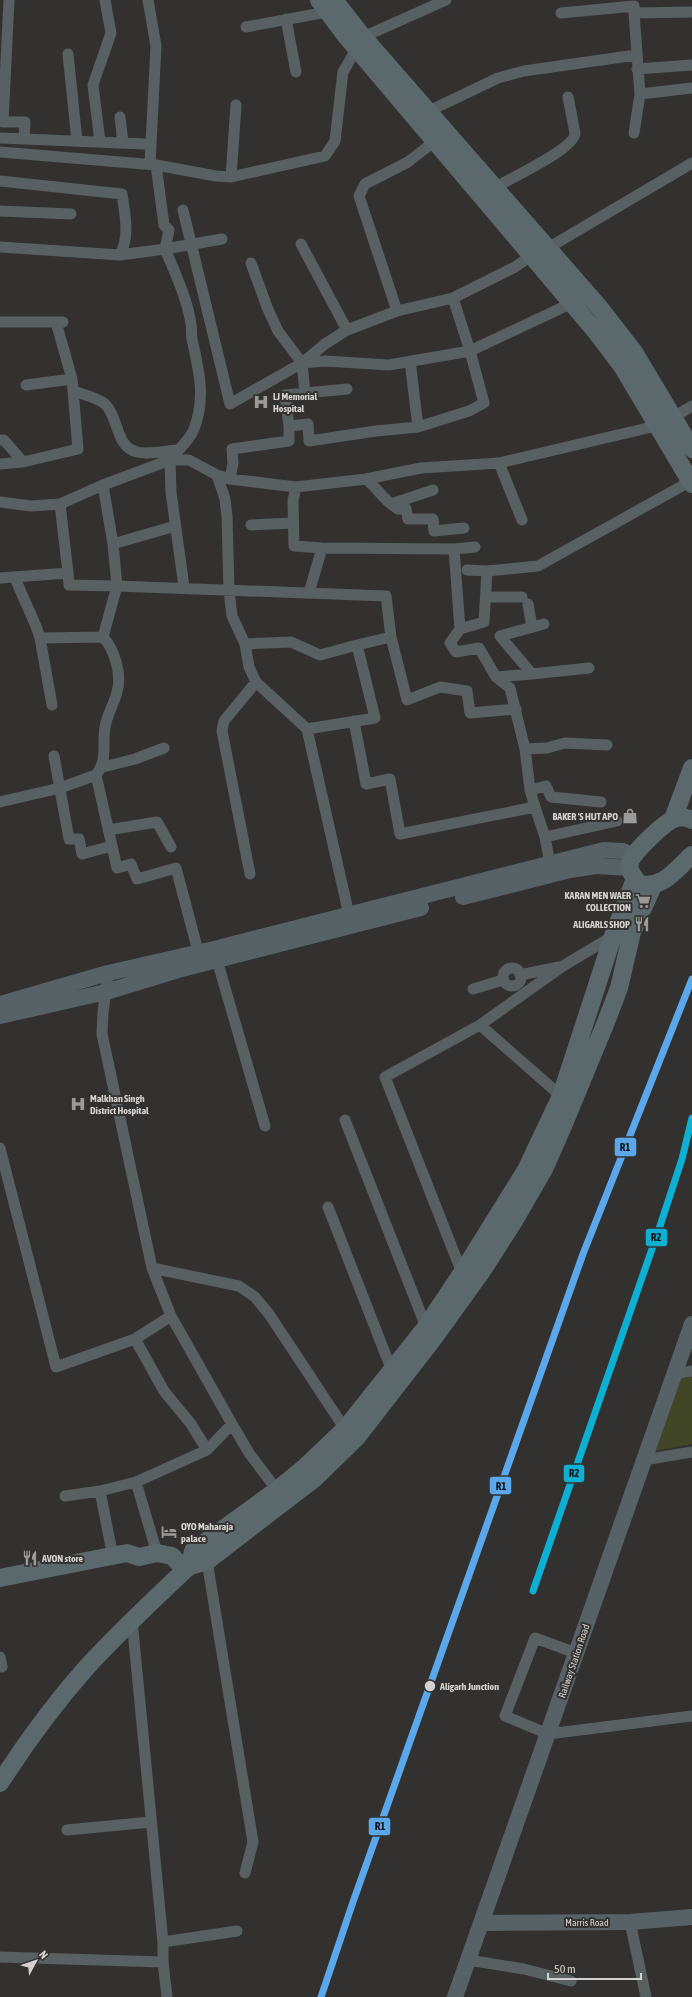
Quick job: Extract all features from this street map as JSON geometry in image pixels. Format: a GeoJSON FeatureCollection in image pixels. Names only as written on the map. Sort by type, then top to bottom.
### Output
{"type":"FeatureCollection","features":[{"type":"Feature","properties":{"kind":"main road"},"geometry":{"type":"LineString","coordinates":[[327,4],[361,44],[435,141],[572,303],[664,422],[692,449]]}},
{"type":"Feature","properties":{"kind":"main road"},"geometry":{"type":"LineString","coordinates":[[361,44],[429,111],[494,188],[548,248],[634,352],[691,483]]}},
{"type":"Feature","properties":{"kind":"main road"},"geometry":{"type":"LineString","coordinates":[[194,1566],[193,1551],[277,1490],[304,1468],[345,1428],[426,1327],[462,1273],[494,1238],[561,1096],[613,936],[632,867],[686,816],[692,768]]}},
{"type":"Feature","properties":{"kind":"main road"},"geometry":{"type":"LineString","coordinates":[[632,867],[639,884],[653,886],[664,881],[692,855]]}},
{"type":"Feature","properties":{"kind":"main road"},"geometry":{"type":"LineString","coordinates":[[1,1779],[66,1692],[85,1669],[132,1620],[194,1566],[315,1478],[357,1437],[433,1339],[494,1238],[544,1169],[587,1071],[619,988],[632,932],[653,886]]}},
{"type":"Feature","properties":{"kind":"main road"},"geometry":{"type":"LineString","coordinates":[[0,1590],[73,1570],[127,1553],[139,1557],[157,1553],[172,1556],[194,1566]]}},
{"type":"Feature","properties":{"kind":"main road"},"geometry":{"type":"LineString","coordinates":[[0,1578],[73,1570],[130,1566],[139,1557]]}},
{"type":"Feature","properties":{"kind":"street"},"geometry":{"type":"LineString","coordinates":[[9,0],[3,122],[25,122],[24,138]]}},
{"type":"Feature","properties":{"kind":"street"},"geometry":{"type":"LineString","coordinates":[[100,142],[93,85],[111,33],[105,0]]}},
{"type":"Feature","properties":{"kind":"street"},"geometry":{"type":"LineString","coordinates":[[148,0],[156,46],[153,164],[164,225],[169,230],[165,249],[182,290],[191,323],[200,382],[201,408],[193,431],[170,460],[170,492],[184,587]]}},
{"type":"Feature","properties":{"kind":"street"},"geometry":{"type":"LineString","coordinates":[[0,152],[153,164],[216,176],[231,177],[325,156],[335,141],[343,72],[354,53],[361,44],[446,0]]}},
{"type":"Feature","properties":{"kind":"street"},"geometry":{"type":"LineString","coordinates":[[246,27],[286,19],[327,4]]}},
{"type":"Feature","properties":{"kind":"street"},"geometry":{"type":"LineString","coordinates":[[561,13],[634,6],[692,12]]}},
{"type":"Feature","properties":{"kind":"street"},"geometry":{"type":"LineString","coordinates":[[634,6],[636,55],[640,94],[634,133]]}},
{"type":"Feature","properties":{"kind":"street"},"geometry":{"type":"LineString","coordinates":[[286,19],[296,72]]}},
{"type":"Feature","properties":{"kind":"street"},"geometry":{"type":"LineString","coordinates":[[68,54],[77,141]]}},
{"type":"Feature","properties":{"kind":"street"},"geometry":{"type":"LineString","coordinates":[[429,111],[498,78],[524,71],[636,55]]}},
{"type":"Feature","properties":{"kind":"street"},"geometry":{"type":"LineString","coordinates":[[637,69],[692,65]]}},
{"type":"Feature","properties":{"kind":"street"},"geometry":{"type":"LineString","coordinates":[[640,94],[692,88]]}},
{"type":"Feature","properties":{"kind":"street"},"geometry":{"type":"LineString","coordinates":[[494,188],[536,164],[557,155],[571,143],[575,138],[575,133],[568,97]]}},
{"type":"Feature","properties":{"kind":"street"},"geometry":{"type":"LineString","coordinates":[[231,177],[236,105]]}},
{"type":"Feature","properties":{"kind":"street"},"geometry":{"type":"LineString","coordinates":[[120,117],[123,143]]}},
{"type":"Feature","properties":{"kind":"street"},"geometry":{"type":"LineString","coordinates":[[0,138],[144,144]]}},
{"type":"Feature","properties":{"kind":"street"},"geometry":{"type":"LineString","coordinates":[[397,311],[360,196],[365,184],[408,162],[435,141]]}},
{"type":"Feature","properties":{"kind":"street"},"geometry":{"type":"LineString","coordinates":[[548,248],[692,163]]}},
{"type":"Feature","properties":{"kind":"street"},"geometry":{"type":"LineString","coordinates":[[0,181],[122,194],[126,217],[125,246],[120,255]]}},
{"type":"Feature","properties":{"kind":"street"},"geometry":{"type":"LineString","coordinates":[[184,210],[230,404],[302,363],[325,344],[347,330],[397,311],[453,298],[515,267],[531,256]]}},
{"type":"Feature","properties":{"kind":"street"},"geometry":{"type":"LineString","coordinates":[[0,211],[71,214]]}},
{"type":"Feature","properties":{"kind":"street"},"geometry":{"type":"LineString","coordinates":[[0,247],[120,255],[222,239]]}},
{"type":"Feature","properties":{"kind":"street"},"geometry":{"type":"LineString","coordinates":[[301,244],[347,330]]}},
{"type":"Feature","properties":{"kind":"street"},"geometry":{"type":"LineString","coordinates":[[251,263],[267,307],[278,331],[302,363],[305,393]]}},
{"type":"Feature","properties":{"kind":"street"},"geometry":{"type":"LineString","coordinates":[[288,426],[308,424],[309,441],[376,431],[418,428],[470,411],[484,403],[470,351],[453,298]]}},
{"type":"Feature","properties":{"kind":"street"},"geometry":{"type":"LineString","coordinates":[[302,363],[325,361],[388,365],[470,351],[572,303]]}},
{"type":"Feature","properties":{"kind":"street"},"geometry":{"type":"LineString","coordinates":[[0,322],[60,322],[72,379],[78,449],[23,462],[0,464]]}},
{"type":"Feature","properties":{"kind":"street"},"geometry":{"type":"LineString","coordinates":[[410,361],[418,428]]}},
{"type":"Feature","properties":{"kind":"street"},"geometry":{"type":"LineString","coordinates":[[26,385],[72,379]]}},
{"type":"Feature","properties":{"kind":"street"},"geometry":{"type":"LineString","coordinates":[[230,479],[233,463],[232,449],[289,441],[285,396],[347,389]]}},
{"type":"Feature","properties":{"kind":"street"},"geometry":{"type":"LineString","coordinates":[[73,391],[94,398],[104,404],[112,413],[120,436],[127,446],[136,452],[177,450]]}},
{"type":"Feature","properties":{"kind":"street"},"geometry":{"type":"LineString","coordinates":[[0,502],[31,506],[60,504],[103,485],[170,460],[189,460],[216,475],[230,479],[296,487],[366,479],[421,468],[499,463],[664,422],[692,406]]}},
{"type":"Feature","properties":{"kind":"street"},"geometry":{"type":"LineString","coordinates":[[0,440],[4,440],[23,462]]}},
{"type":"Feature","properties":{"kind":"street"},"geometry":{"type":"LineString","coordinates":[[499,463],[522,520]]}},
{"type":"Feature","properties":{"kind":"street"},"geometry":{"type":"LineString","coordinates":[[216,475],[224,499],[227,516],[228,591],[232,616],[245,644],[249,667],[256,682],[307,729],[349,915]]}},
{"type":"Feature","properties":{"kind":"street"},"geometry":{"type":"LineString","coordinates":[[366,479],[377,487],[381,496],[398,510],[406,509],[408,519],[433,519],[434,531],[464,528]]}},
{"type":"Feature","properties":{"kind":"street"},"geometry":{"type":"LineString","coordinates":[[467,570],[487,571],[538,566],[691,483]]}},
{"type":"Feature","properties":{"kind":"street"},"geometry":{"type":"LineString","coordinates":[[103,485],[113,544],[117,586],[103,637]]}},
{"type":"Feature","properties":{"kind":"street"},"geometry":{"type":"LineString","coordinates":[[296,487],[293,501],[294,546],[322,548],[454,549],[475,547]]}},
{"type":"Feature","properties":{"kind":"street"},"geometry":{"type":"LineString","coordinates":[[391,504],[433,490]]}},
{"type":"Feature","properties":{"kind":"street"},"geometry":{"type":"LineString","coordinates":[[60,504],[69,585],[184,587],[228,591],[386,596],[391,637],[407,700],[440,687],[467,691],[470,713],[516,709]]}},
{"type":"Feature","properties":{"kind":"street"},"geometry":{"type":"LineString","coordinates":[[251,525],[293,524]]}},
{"type":"Feature","properties":{"kind":"street"},"geometry":{"type":"LineString","coordinates":[[113,544],[175,526]]}},
{"type":"Feature","properties":{"kind":"street"},"geometry":{"type":"LineString","coordinates":[[309,593],[322,548]]}},
{"type":"Feature","properties":{"kind":"street"},"geometry":{"type":"LineString","coordinates":[[454,549],[460,628],[450,643],[456,652],[479,648],[496,677],[510,688],[525,749],[530,790],[545,837],[550,864]]}},
{"type":"Feature","properties":{"kind":"street"},"geometry":{"type":"LineString","coordinates":[[460,628],[484,622],[487,571]]}},
{"type":"Feature","properties":{"kind":"street"},"geometry":{"type":"LineString","coordinates":[[0,578],[68,573]]}},
{"type":"Feature","properties":{"kind":"street"},"geometry":{"type":"LineString","coordinates":[[14,577],[21,596],[36,625],[40,638],[52,705]]}},
{"type":"Feature","properties":{"kind":"street"},"geometry":{"type":"LineString","coordinates":[[486,597],[525,600],[532,627]]}},
{"type":"Feature","properties":{"kind":"street"},"geometry":{"type":"LineString","coordinates":[[532,674],[500,636],[544,624]]}},
{"type":"Feature","properties":{"kind":"street"},"geometry":{"type":"LineString","coordinates":[[40,638],[103,637],[111,645],[119,680],[117,693],[109,710],[104,728],[100,771],[108,830],[117,868],[131,864],[137,879],[176,868],[210,953],[265,1126]]}},
{"type":"Feature","properties":{"kind":"street"},"geometry":{"type":"LineString","coordinates":[[245,644],[291,642],[320,655],[391,637]]}},
{"type":"Feature","properties":{"kind":"street"},"geometry":{"type":"LineString","coordinates":[[307,729],[375,718],[357,645]]}},
{"type":"Feature","properties":{"kind":"street"},"geometry":{"type":"LineString","coordinates":[[496,677],[589,668]]}},
{"type":"Feature","properties":{"kind":"street"},"geometry":{"type":"LineString","coordinates":[[250,874],[222,731],[224,721],[256,682]]}},
{"type":"Feature","properties":{"kind":"street"},"geometry":{"type":"LineString","coordinates":[[354,721],[366,784],[390,779],[400,834],[535,807]]}},
{"type":"Feature","properties":{"kind":"street"},"geometry":{"type":"LineString","coordinates":[[525,749],[547,748],[565,742],[607,745]]}},
{"type":"Feature","properties":{"kind":"street"},"geometry":{"type":"LineString","coordinates":[[0,802],[60,788],[100,771],[164,748]]}},
{"type":"Feature","properties":{"kind":"street"},"geometry":{"type":"LineString","coordinates":[[54,756],[69,839],[79,839],[82,854],[112,846]]}},
{"type":"Feature","properties":{"kind":"street"},"geometry":{"type":"LineString","coordinates":[[530,790],[546,786],[551,797],[601,802]]}},
{"type":"Feature","properties":{"kind":"street"},"geometry":{"type":"LineString","coordinates":[[545,837],[617,821]]}},
{"type":"Feature","properties":{"kind":"street"},"geometry":{"type":"LineString","coordinates":[[108,830],[157,822],[171,847]]}},
{"type":"Feature","properties":{"kind":"street"},"geometry":{"type":"LineString","coordinates":[[0,1016],[106,992],[210,953],[349,915],[613,849],[623,851],[632,867]]}},
{"type":"Feature","properties":{"kind":"street"},"geometry":{"type":"LineString","coordinates":[[0,1004],[108,973],[210,953],[570,870],[596,866],[632,867]]}},
{"type":"Feature","properties":{"kind":"street"},"geometry":{"type":"LineString","coordinates":[[462,1273],[385,1077],[480,1025],[563,966],[613,936]]}},
{"type":"Feature","properties":{"kind":"street"},"geometry":{"type":"LineString","coordinates":[[473,989],[503,980],[508,985],[514,985],[519,981],[520,975],[563,966]]}},
{"type":"Feature","properties":{"kind":"street"},"geometry":{"type":"LineString","coordinates":[[108,973],[102,1034],[152,1268],[171,1316],[249,1453],[277,1490]]}},
{"type":"Feature","properties":{"kind":"street"},"geometry":{"type":"LineString","coordinates":[[480,1025],[561,1096]]}},
{"type":"Feature","properties":{"kind":"street"},"geometry":{"type":"LineString","coordinates":[[345,1120],[426,1327]]}},
{"type":"Feature","properties":{"kind":"street"},"geometry":{"type":"LineString","coordinates":[[0,1148],[56,1367],[135,1339],[171,1316]]}},
{"type":"Feature","properties":{"kind":"street"},"geometry":{"type":"LineString","coordinates":[[328,1208],[392,1371]]}},
{"type":"Feature","properties":{"kind":"street"},"geometry":{"type":"LineString","coordinates":[[152,1268],[239,1286],[254,1296],[268,1314],[345,1428]]}},
{"type":"Feature","properties":{"kind":"street","name":"Railway Station Road"},"geometry":{"type":"LineString","coordinates":[[455,1997],[692,1324]]}},
{"type":"Feature","properties":{"kind":"street"},"geometry":{"type":"LineString","coordinates":[[135,1339],[164,1391],[191,1424],[207,1450]]}},
{"type":"Feature","properties":{"kind":"street"},"geometry":{"type":"LineString","coordinates":[[675,1374],[692,1371]]}},
{"type":"Feature","properties":{"kind":"street"},"geometry":{"type":"LineString","coordinates":[[64,1496],[100,1491],[136,1482],[207,1450],[232,1424]]}},
{"type":"Feature","properties":{"kind":"street"},"geometry":{"type":"LineString","coordinates":[[644,1460],[692,1452]]}},
{"type":"Feature","properties":{"kind":"street"},"geometry":{"type":"LineString","coordinates":[[136,1482],[157,1553]]}},
{"type":"Feature","properties":{"kind":"street"},"geometry":{"type":"LineString","coordinates":[[100,1491],[113,1557]]}},
{"type":"Feature","properties":{"kind":"street"},"geometry":{"type":"LineString","coordinates":[[194,1566],[253,1842],[245,1873]]}},
{"type":"Feature","properties":{"kind":"street"},"geometry":{"type":"LineString","coordinates":[[132,1620],[167,1997]]}},
{"type":"Feature","properties":{"kind":"street"},"geometry":{"type":"LineString","coordinates":[[576,1653],[535,1638],[505,1716],[548,1734],[692,1716]]}},
{"type":"Feature","properties":{"kind":"street"},"geometry":{"type":"LineString","coordinates":[[67,1830],[151,1822]]}},
{"type":"Feature","properties":{"kind":"street","name":"Marris Road"},"geometry":{"type":"LineString","coordinates":[[482,1923],[630,1922],[692,1918]]}},
{"type":"Feature","properties":{"kind":"street"},"geometry":{"type":"LineString","coordinates":[[630,1922],[646,1997]]}},
{"type":"Feature","properties":{"kind":"street"},"geometry":{"type":"LineString","coordinates":[[163,1942],[237,1931]]}},
{"type":"Feature","properties":{"kind":"street"},"geometry":{"type":"LineString","coordinates":[[0,1957],[163,1962]]}},
{"type":"Feature","properties":{"kind":"street"},"geometry":{"type":"LineString","coordinates":[[468,1960],[524,1969],[571,1981]]}},
{"type":"Feature","properties":{"kind":"green space"},"geometry":{"type":"Polygon","coordinates":[[[692,1377],[692,1444],[656,1451],[681,1379],[692,1377]]]}},
{"type":"Feature","properties":{"kind":"railway"},"geometry":{"type":"LineString","coordinates":[[533,1591],[660,1226],[682,1159],[692,1118]]}},
{"type":"Feature","properties":{"kind":"transit line","name":"R1"},"geometry":{"type":"LineString","coordinates":[[321,1997],[353,1902],[583,1254],[692,979]]}},
{"type":"Feature","properties":{"kind":"transit line","name":"R2"},"geometry":{"type":"LineString","coordinates":[[533,1591],[660,1226],[682,1159],[692,1118]]}},
{"type":"Feature","properties":{"kind":"place","name":"LJ Memorial Hospital"},"geometry":{"type":"Point","coordinates":[261,402]}},
{"type":"Feature","properties":{"kind":"place","name":"BAKER 'S HUT APO"},"geometry":{"type":"Point","coordinates":[630,816]}},
{"type":"Feature","properties":{"kind":"place","name":"KARAN MEN WAER COLLECTION"},"geometry":{"type":"Point","coordinates":[643,901]}},
{"type":"Feature","properties":{"kind":"place","name":"ALIGARLS SHOP"},"geometry":{"type":"Point","coordinates":[642,924]}},
{"type":"Feature","properties":{"kind":"place","name":"Malkhan Singh District Hospital"},"geometry":{"type":"Point","coordinates":[78,1104]}},
{"type":"Feature","properties":{"kind":"place","name":"OYO Maharaja palace"},"geometry":{"type":"Point","coordinates":[169,1532]}},
{"type":"Feature","properties":{"kind":"place","name":"AVON store"},"geometry":{"type":"Point","coordinates":[30,1558]}},
{"type":"Feature","properties":{"kind":"place","name":"Aligarh Junction"},"geometry":{"type":"Point","coordinates":[430,1686]}}]}
